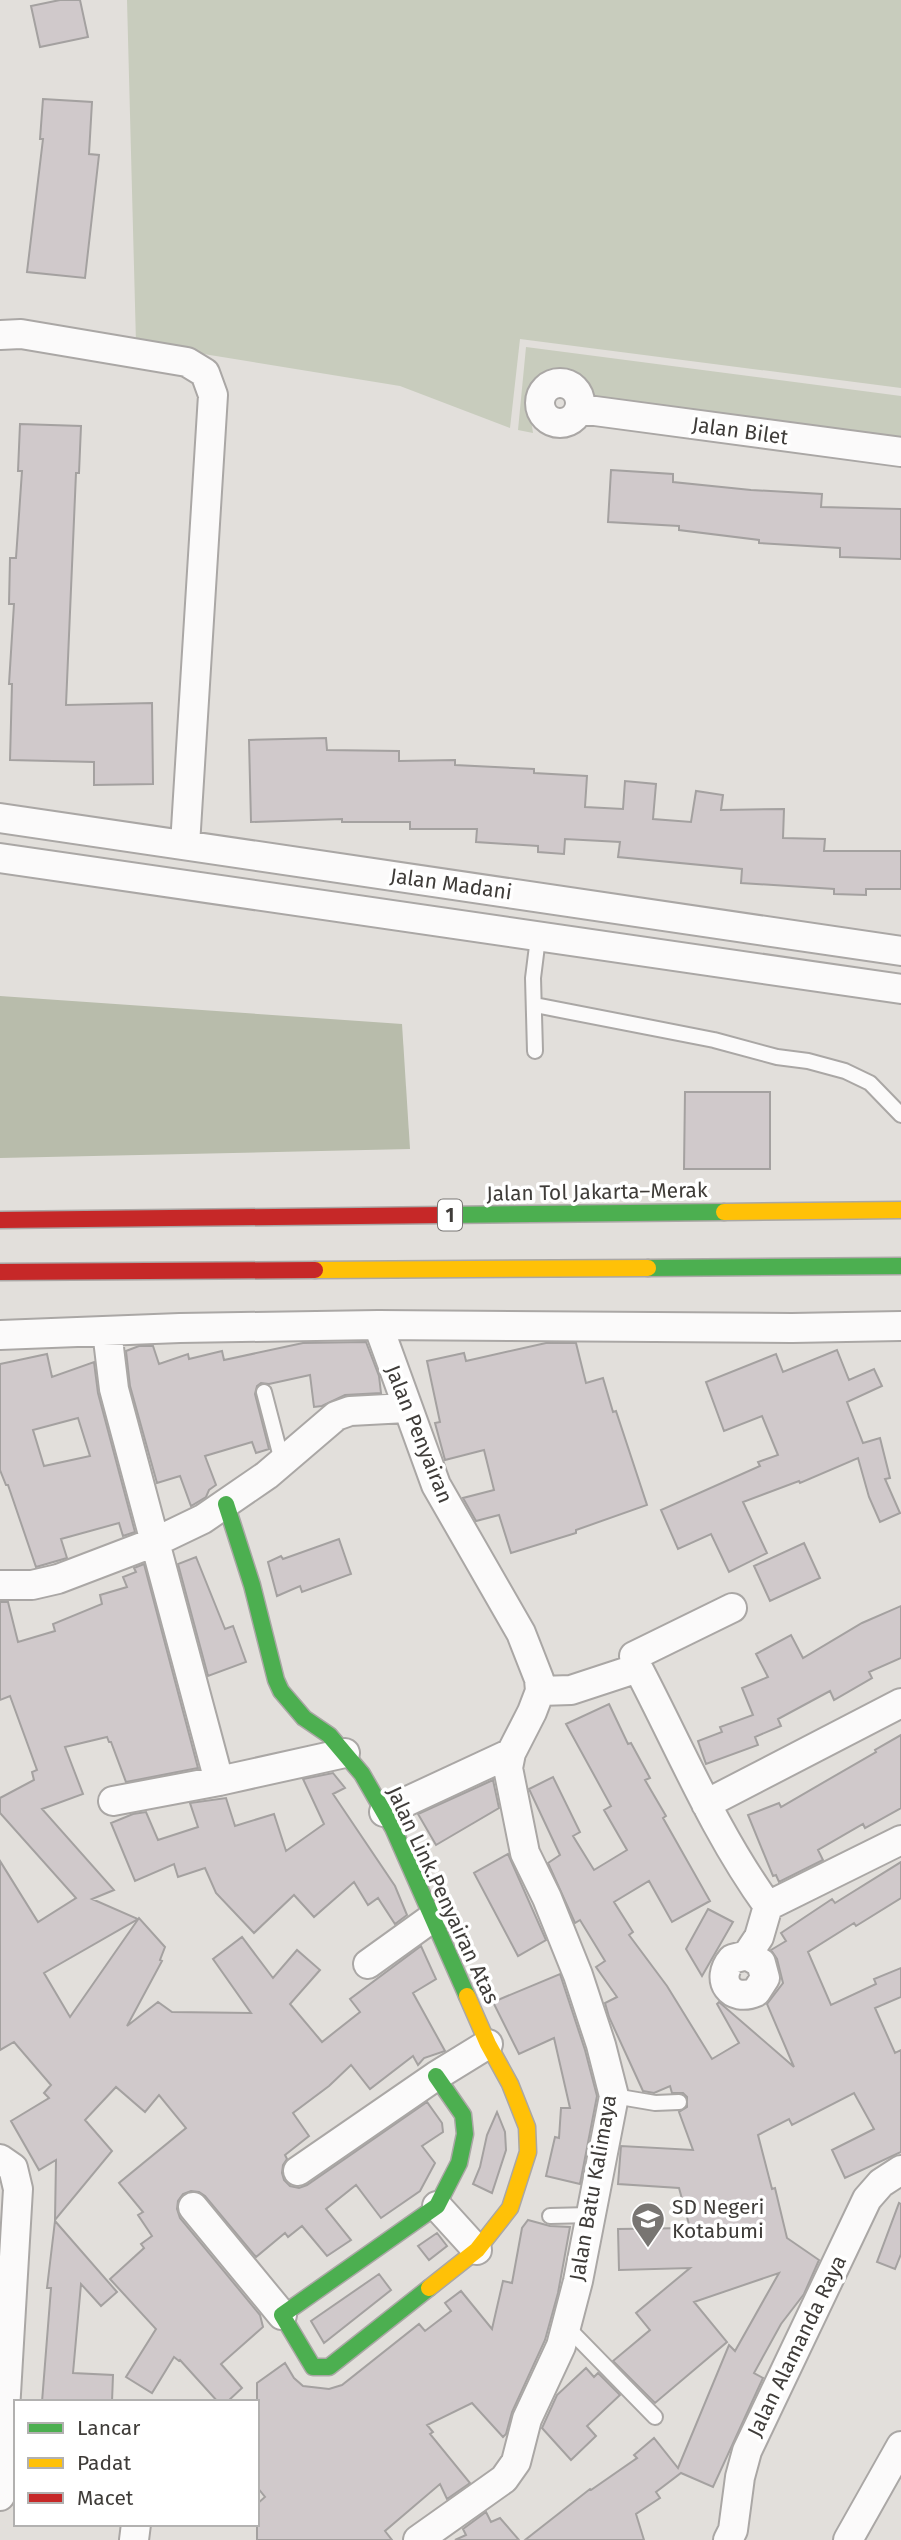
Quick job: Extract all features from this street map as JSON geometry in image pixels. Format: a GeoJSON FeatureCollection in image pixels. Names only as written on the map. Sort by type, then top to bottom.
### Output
{"type":"FeatureCollection","features":[{"type":"Feature","properties":{"kind":"main road","name":"Jalan Tol Jakarta–Merak"},"geometry":{"type":"LineString","coordinates":[[0,1220],[901,1210]]}},
{"type":"Feature","properties":{"kind":"main road"},"geometry":{"type":"LineString","coordinates":[[0,1272],[901,1266]]}},
{"type":"Feature","properties":{"kind":"main road","name":"Jalan Link.Penyairan Atas"},"geometry":{"type":"LineString","coordinates":[[226,1504],[276,1680],[304,1718],[329,1735],[345,1752],[362,1774],[384,1812],[488,2044],[510,2084],[527,2127],[528,2152],[510,2208],[477,2250],[329,2367],[313,2367],[282,2315]]}},
{"type":"Feature","properties":{"kind":"main road"},"geometry":{"type":"LineString","coordinates":[[282,2315],[437,2206],[459,2163],[465,2134],[463,2115],[436,2076]]}},
{"type":"Feature","properties":{"kind":"street"},"geometry":{"type":"LineString","coordinates":[[0,335],[21,334],[187,362],[205,373],[213,395],[185,845]]}},
{"type":"Feature","properties":{"kind":"street","name":"Jalan Bilet"},"geometry":{"type":"LineString","coordinates":[[580,409],[901,452]]}},
{"type":"Feature","properties":{"kind":"street","name":"Jalan Madani"},"geometry":{"type":"LineString","coordinates":[[0,818],[901,951]]}},
{"type":"Feature","properties":{"kind":"street","name":"Jalan Madani"},"geometry":{"type":"LineString","coordinates":[[0,859],[901,989]]}},
{"type":"Feature","properties":{"kind":"street"},"geometry":{"type":"LineString","coordinates":[[0,1335],[378,1325],[792,1328],[901,1326]]}},
{"type":"Feature","properties":{"kind":"street","name":"Jalan Penyairan"},"geometry":{"type":"LineString","coordinates":[[378,1325],[436,1485],[521,1633],[534,1662],[540,1691]]}},
{"type":"Feature","properties":{"kind":"street"},"geometry":{"type":"LineString","coordinates":[[107,1331],[114,1388],[219,1781]]}},
{"type":"Feature","properties":{"kind":"street"},"geometry":{"type":"LineString","coordinates":[[0,1585],[45,1583],[155,1542],[204,1519],[226,1504],[267,1475],[336,1416],[350,1411],[406,1408]]}},
{"type":"Feature","properties":{"kind":"street"},"geometry":{"type":"LineString","coordinates":[[732,1608],[634,1656],[706,1804],[747,1877],[768,1906]]}},
{"type":"Feature","properties":{"kind":"street"},"geometry":{"type":"LineString","coordinates":[[384,1812],[511,1753],[533,1712],[540,1691],[571,1690],[638,1668]]}},
{"type":"Feature","properties":{"kind":"street"},"geometry":{"type":"LineString","coordinates":[[706,1804],[901,1703]]}},
{"type":"Feature","properties":{"kind":"street"},"geometry":{"type":"LineString","coordinates":[[113,1801],[219,1781],[345,1752]]}},
{"type":"Feature","properties":{"kind":"street","name":"Jalan Batu Kalimaya"},"geometry":{"type":"LineString","coordinates":[[418,2540],[504,2479],[516,2462],[527,2419],[561,2346],[578,2281],[614,2096],[578,1975],[547,1898],[525,1853],[508,1768],[511,1753]]}},
{"type":"Feature","properties":{"kind":"street"},"geometry":{"type":"LineString","coordinates":[[747,1955],[759,1937],[768,1906],[901,1840]]}},
{"type":"Feature","properties":{"kind":"street"},"geometry":{"type":"LineString","coordinates":[[368,1964],[432,1918]]}},
{"type":"Feature","properties":{"kind":"street"},"geometry":{"type":"LineString","coordinates":[[298,2171],[436,2076],[488,2044]]}},
{"type":"Feature","properties":{"kind":"street"},"geometry":{"type":"LineString","coordinates":[[0,2159],[13,2168],[18,2189],[0,2496]]}},
{"type":"Feature","properties":{"kind":"street","name":"Jalan Alamanda Raya"},"geometry":{"type":"LineString","coordinates":[[728,2540],[733,2530],[740,2477],[747,2451],[867,2199],[881,2182],[901,2171]]}},
{"type":"Feature","properties":{"kind":"street"},"geometry":{"type":"LineString","coordinates":[[437,2206],[477,2250]]}},
{"type":"Feature","properties":{"kind":"street"},"geometry":{"type":"LineString","coordinates":[[193,2207],[282,2315]]}},
{"type":"Feature","properties":{"kind":"street"},"geometry":{"type":"LineString","coordinates":[[848,2540],[901,2446]]}},
{"type":"Feature","properties":{"kind":"lane"},"geometry":{"type":"LineString","coordinates":[[535,1051],[533,978],[538,938]]}},
{"type":"Feature","properties":{"kind":"lane"},"geometry":{"type":"LineString","coordinates":[[535,1005],[714,1040],[845,1071],[870,1083],[901,1115]]}},
{"type":"Feature","properties":{"kind":"lane"},"geometry":{"type":"LineString","coordinates":[[264,1392],[282,1461]]}},
{"type":"Feature","properties":{"kind":"lane"},"geometry":{"type":"LineString","coordinates":[[614,2096],[654,2103],[679,2102]]}},
{"type":"Feature","properties":{"kind":"lane"},"geometry":{"type":"LineString","coordinates":[[551,2216],[590,2215]]}},
{"type":"Feature","properties":{"kind":"lane"},"geometry":{"type":"LineString","coordinates":[[566,2326],[655,2417]]}},
{"type":"Feature","properties":{"kind":"green space"},"geometry":{"type":"Polygon","coordinates":[[[127,0],[901,0],[901,388],[520,339],[510,428],[400,386],[136,343],[127,0]]]}},
{"type":"Feature","properties":{"kind":"green space"},"geometry":{"type":"Polygon","coordinates":[[[526,347],[901,396],[901,443],[578,400],[574,392],[547,388],[529,406],[533,433],[518,430],[526,347]]]}},
{"type":"Feature","properties":{"kind":"green space"},"geometry":{"type":"Polygon","coordinates":[[[0,996],[402,1024],[410,1149],[0,1158],[0,996]]]}},
{"type":"Feature","properties":{"kind":"building"},"geometry":{"type":"Polygon","coordinates":[[[60,0],[80,0],[88,37],[40,47],[31,6],[60,0]]]}},
{"type":"Feature","properties":{"kind":"building"},"geometry":{"type":"Polygon","coordinates":[[[43,99],[92,102],[89,154],[99,155],[85,278],[27,272],[43,139],[40,139],[43,99]]]}},
{"type":"Feature","properties":{"kind":"building"},"geometry":{"type":"Polygon","coordinates":[[[20,424],[81,426],[79,473],[76,473],[66,705],[152,703],[153,784],[94,785],[94,762],[10,760],[12,684],[9,684],[14,604],[9,604],[10,558],[16,558],[22,471],[18,471],[20,424]]]}},
{"type":"Feature","properties":{"kind":"building"},"geometry":{"type":"Polygon","coordinates":[[[611,470],[673,474],[673,482],[822,494],[821,507],[901,509],[901,559],[840,557],[840,548],[759,543],[759,540],[679,530],[679,526],[608,522],[611,470]]]}},
{"type":"Feature","properties":{"kind":"building"},"geometry":{"type":"Polygon","coordinates":[[[326,738],[327,750],[399,751],[399,761],[455,760],[455,765],[534,769],[534,773],[587,776],[585,807],[623,809],[625,781],[656,784],[653,819],[691,822],[696,791],[723,795],[721,810],[784,809],[783,838],[825,839],[824,851],[901,851],[901,889],[866,889],[866,895],[834,894],[834,889],[741,883],[742,869],[618,857],[620,842],[565,839],[564,854],[538,852],[538,846],[476,842],[477,829],[410,829],[410,822],[342,822],[342,819],[251,822],[249,740],[326,738]]]}},
{"type":"Feature","properties":{"kind":"building"},"geometry":{"type":"Polygon","coordinates":[[[685,1092],[770,1092],[770,1169],[684,1169],[685,1092]]]}},
{"type":"Feature","properties":{"kind":"building"},"geometry":{"type":"Polygon","coordinates":[[[366,1342],[379,1376],[381,1393],[345,1395],[314,1407],[310,1375],[269,1384],[261,1383],[255,1394],[269,1449],[256,1453],[252,1442],[205,1456],[216,1485],[209,1490],[206,1497],[191,1506],[180,1476],[157,1483],[130,1386],[126,1351],[139,1346],[153,1346],[159,1364],[188,1354],[189,1359],[222,1351],[224,1360],[303,1343],[366,1342]]]}},
{"type":"Feature","properties":{"kind":"building"},"geometry":{"type":"Polygon","coordinates":[[[546,1343],[576,1343],[586,1383],[603,1378],[647,1505],[576,1530],[576,1533],[511,1553],[499,1515],[476,1521],[463,1498],[494,1490],[484,1450],[445,1460],[435,1423],[440,1422],[427,1361],[464,1353],[466,1361],[546,1343]]]}},
{"type":"Feature","properties":{"kind":"building"},"geometry":{"type":"Polygon","coordinates":[[[837,1350],[849,1380],[874,1369],[882,1386],[847,1402],[863,1443],[880,1438],[890,1478],[885,1479],[900,1513],[880,1522],[869,1497],[858,1458],[800,1483],[799,1481],[743,1502],[767,1553],[729,1572],[711,1534],[678,1549],[661,1510],[760,1466],[758,1462],[778,1455],[762,1416],[724,1431],[706,1382],[776,1354],[783,1372],[837,1350]]]}},
{"type":"Feature","properties":{"kind":"building"},"geometry":{"type":"Polygon","coordinates":[[[47,1354],[52,1377],[94,1362],[98,1393],[135,1532],[123,1536],[119,1523],[61,1539],[67,1558],[36,1567],[8,1485],[0,1470],[0,1364],[47,1354]],[[78,1418],[33,1430],[44,1466],[90,1456],[78,1418]]]}},
{"type":"Feature","properties":{"kind":"building"},"geometry":{"type":"Polygon","coordinates":[[[339,1539],[351,1574],[302,1592],[300,1586],[277,1596],[268,1562],[339,1539]]]}},
{"type":"Feature","properties":{"kind":"building"},"geometry":{"type":"Polygon","coordinates":[[[804,1543],[820,1578],[770,1601],[754,1566],[804,1543]]]}},
{"type":"Feature","properties":{"kind":"building"},"geometry":{"type":"Polygon","coordinates":[[[196,1557],[225,1629],[233,1626],[246,1662],[208,1676],[178,1564],[196,1557]]]}},
{"type":"Feature","properties":{"kind":"building"},"geometry":{"type":"Polygon","coordinates":[[[144,1564],[198,1768],[126,1782],[107,1737],[65,1747],[83,1794],[42,1809],[114,1890],[92,1899],[138,1919],[44,1973],[70,2017],[139,1918],[165,1947],[160,1960],[162,1961],[127,2026],[158,2002],[172,2012],[251,2013],[213,1959],[242,1937],[273,1978],[297,1950],[320,1970],[290,2004],[322,2042],[360,2012],[350,1999],[421,1946],[436,1979],[413,1993],[445,2051],[424,2058],[418,2065],[413,2056],[370,2089],[351,2065],[329,2086],[293,2113],[309,2136],[285,2155],[287,2159],[282,2173],[290,2186],[299,2188],[427,2102],[442,2123],[443,2132],[422,2146],[435,2163],[420,2191],[381,2218],[356,2185],[326,2209],[351,2240],[327,2256],[302,2226],[288,2237],[285,2233],[256,2257],[205,2196],[191,2191],[183,2194],[178,2201],[180,2218],[260,2315],[263,2327],[221,2364],[242,2388],[229,2400],[216,2400],[180,2360],[174,2357],[152,2393],[126,2377],[156,2329],[110,2279],[144,2248],[141,2244],[152,2236],[138,2215],[143,2212],[119,2183],[186,2128],[159,2095],[145,2112],[116,2087],[85,2120],[112,2151],[55,2220],[56,2160],[39,2170],[11,2121],[49,2098],[44,2093],[51,2085],[14,2042],[0,2050],[0,1861],[38,1922],[76,1898],[0,1813],[0,1798],[34,1780],[32,1772],[37,1770],[10,1696],[0,1700],[0,1602],[8,1602],[18,1642],[55,1631],[53,1624],[102,1604],[100,1595],[127,1587],[123,1577],[136,1572],[134,1568],[144,1564]]]}},
{"type":"Feature","properties":{"kind":"building"},"geometry":{"type":"Polygon","coordinates":[[[901,1606],[901,1658],[869,1672],[872,1678],[834,1700],[830,1691],[778,1719],[781,1726],[755,1737],[758,1745],[706,1764],[698,1741],[722,1732],[720,1727],[753,1715],[742,1688],[768,1677],[756,1654],[791,1635],[803,1658],[862,1623],[901,1606]]]}},
{"type":"Feature","properties":{"kind":"building"},"geometry":{"type":"Polygon","coordinates":[[[609,1704],[628,1744],[631,1743],[650,1778],[645,1780],[666,1816],[663,1818],[710,1901],[672,1922],[649,1881],[614,1902],[633,1932],[629,1935],[667,1986],[712,2059],[739,2043],[717,2004],[719,2002],[794,2067],[767,2004],[783,1983],[777,1959],[771,1950],[786,1941],[781,1933],[832,1899],[835,1903],[901,1862],[901,1898],[808,1952],[831,2005],[876,1984],[874,1979],[901,1968],[901,1997],[875,2008],[895,2053],[901,2050],[901,2152],[845,2178],[832,2150],[874,2129],[854,2093],[792,2125],[789,2119],[758,2135],[787,2238],[819,2260],[804,2294],[781,2324],[754,2373],[763,2378],[713,2487],[681,2473],[656,2492],[660,2498],[636,2514],[644,2540],[525,2540],[590,2489],[637,2458],[634,2455],[654,2438],[678,2468],[729,2345],[735,2351],[779,2273],[694,2302],[727,2342],[655,2403],[613,2361],[650,2330],[636,2313],[690,2268],[619,2270],[618,2229],[690,2228],[679,2188],[618,2184],[621,2146],[693,2150],[679,2112],[687,2107],[687,2097],[683,2093],[672,2093],[670,2086],[654,2093],[643,2091],[609,2017],[605,2003],[617,1997],[596,1967],[605,1961],[580,1920],[575,1923],[548,1863],[560,1855],[529,1789],[553,1777],[580,1832],[573,1836],[594,1870],[627,1850],[604,1810],[611,1806],[566,1724],[609,1704]]]}},
{"type":"Feature","properties":{"kind":"building"},"geometry":{"type":"Polygon","coordinates":[[[901,1735],[901,1808],[865,1828],[863,1824],[818,1850],[823,1860],[779,1882],[776,1875],[773,1876],[748,1815],[779,1803],[781,1807],[901,1735]]]}},
{"type":"Feature","properties":{"kind":"building"},"geometry":{"type":"Polygon","coordinates":[[[333,1773],[345,1788],[333,1794],[395,1886],[407,1915],[395,1924],[378,1898],[368,1905],[354,1882],[314,1917],[294,1895],[254,1933],[216,1893],[205,1868],[178,1877],[174,1864],[135,1881],[111,1823],[146,1812],[158,1840],[198,1827],[190,1803],[226,1798],[235,1826],[274,1814],[286,1851],[324,1824],[303,1779],[333,1773]]]}},
{"type":"Feature","properties":{"kind":"building"},"geometry":{"type":"Polygon","coordinates":[[[493,1780],[499,1808],[436,1845],[418,1814],[493,1780]]]}},
{"type":"Feature","properties":{"kind":"building"},"geometry":{"type":"Polygon","coordinates":[[[508,1854],[546,1940],[518,1956],[474,1873],[508,1854]]]}},
{"type":"Feature","properties":{"kind":"building"},"geometry":{"type":"Polygon","coordinates":[[[708,1909],[733,1922],[702,1976],[686,1949],[708,1909]]]}},
{"type":"Feature","properties":{"kind":"building"},"geometry":{"type":"Polygon","coordinates":[[[560,1974],[597,2096],[580,2184],[546,2176],[555,2137],[559,2138],[561,2108],[570,2108],[554,2038],[519,2054],[493,2002],[560,1974]]]}},
{"type":"Feature","properties":{"kind":"building"},"geometry":{"type":"Polygon","coordinates":[[[497,2112],[505,2132],[506,2150],[492,2193],[473,2184],[487,2135],[497,2112]]]}},
{"type":"Feature","properties":{"kind":"building"},"geometry":{"type":"Polygon","coordinates":[[[899,2203],[901,2254],[895,2269],[877,2262],[899,2203]]]}},
{"type":"Feature","properties":{"kind":"building"},"geometry":{"type":"Polygon","coordinates":[[[528,2220],[550,2226],[570,2227],[558,2293],[545,2340],[512,2412],[506,2434],[503,2437],[472,2403],[427,2425],[433,2432],[430,2434],[470,2483],[447,2499],[440,2484],[385,2531],[392,2540],[257,2540],[259,2502],[265,2497],[259,2490],[257,2383],[285,2363],[294,2378],[303,2386],[329,2389],[342,2385],[419,2324],[425,2331],[451,2311],[445,2303],[461,2291],[492,2329],[503,2281],[512,2283],[522,2228],[528,2220]]]}},
{"type":"Feature","properties":{"kind":"building"},"geometry":{"type":"Polygon","coordinates":[[[55,2221],[117,2292],[101,2306],[81,2284],[73,2373],[113,2375],[112,2400],[42,2400],[51,2288],[47,2288],[55,2221]]]}},
{"type":"Feature","properties":{"kind":"building"},"geometry":{"type":"Polygon","coordinates":[[[437,2233],[447,2246],[429,2260],[418,2246],[437,2233]]]}},
{"type":"Feature","properties":{"kind":"building"},"geometry":{"type":"Polygon","coordinates":[[[379,2274],[391,2290],[324,2343],[311,2321],[379,2274]]]}},
{"type":"Feature","properties":{"kind":"building"},"geometry":{"type":"Polygon","coordinates":[[[586,2368],[594,2377],[598,2373],[620,2395],[587,2426],[596,2436],[571,2460],[542,2428],[557,2395],[586,2368]]]}},
{"type":"Feature","properties":{"kind":"building"},"geometry":{"type":"Polygon","coordinates":[[[486,2512],[491,2522],[500,2518],[519,2540],[455,2540],[466,2535],[463,2529],[486,2512]]]}},
{"type":"Feature","properties":{"kind":"traffic: fast"},"geometry":{"type":"LineString","coordinates":[[444,1215],[724,1212]]}},
{"type":"Feature","properties":{"kind":"traffic: fast"},"geometry":{"type":"LineString","coordinates":[[648,1268],[901,1266]]}},
{"type":"Feature","properties":{"kind":"traffic: fast"},"geometry":{"type":"LineString","coordinates":[[226,1504],[281,1691],[304,1718],[329,1735],[362,1774],[393,1828],[467,1996]]}},
{"type":"Feature","properties":{"kind":"traffic: fast"},"geometry":{"type":"LineString","coordinates":[[429,2288],[329,2367],[313,2367],[282,2315],[437,2206],[459,2163],[465,2134],[463,2115],[436,2076]]}},
{"type":"Feature","properties":{"kind":"traffic: slow"},"geometry":{"type":"LineString","coordinates":[[724,1212],[901,1210]]}},
{"type":"Feature","properties":{"kind":"traffic: slow"},"geometry":{"type":"LineString","coordinates":[[315,1270],[648,1268]]}},
{"type":"Feature","properties":{"kind":"traffic: slow"},"geometry":{"type":"LineString","coordinates":[[429,2288],[477,2250],[510,2208],[528,2152],[527,2127],[510,2084],[488,2044],[467,1996]]}},
{"type":"Feature","properties":{"kind":"traffic: jam"},"geometry":{"type":"LineString","coordinates":[[0,1220],[444,1215]]}},
{"type":"Feature","properties":{"kind":"traffic: jam"},"geometry":{"type":"LineString","coordinates":[[0,1272],[315,1270]]}},
{"type":"Feature","properties":{"kind":"place","name":"SD Negeri Kotabumi"},"geometry":{"type":"Point","coordinates":[648,2249]}}]}
